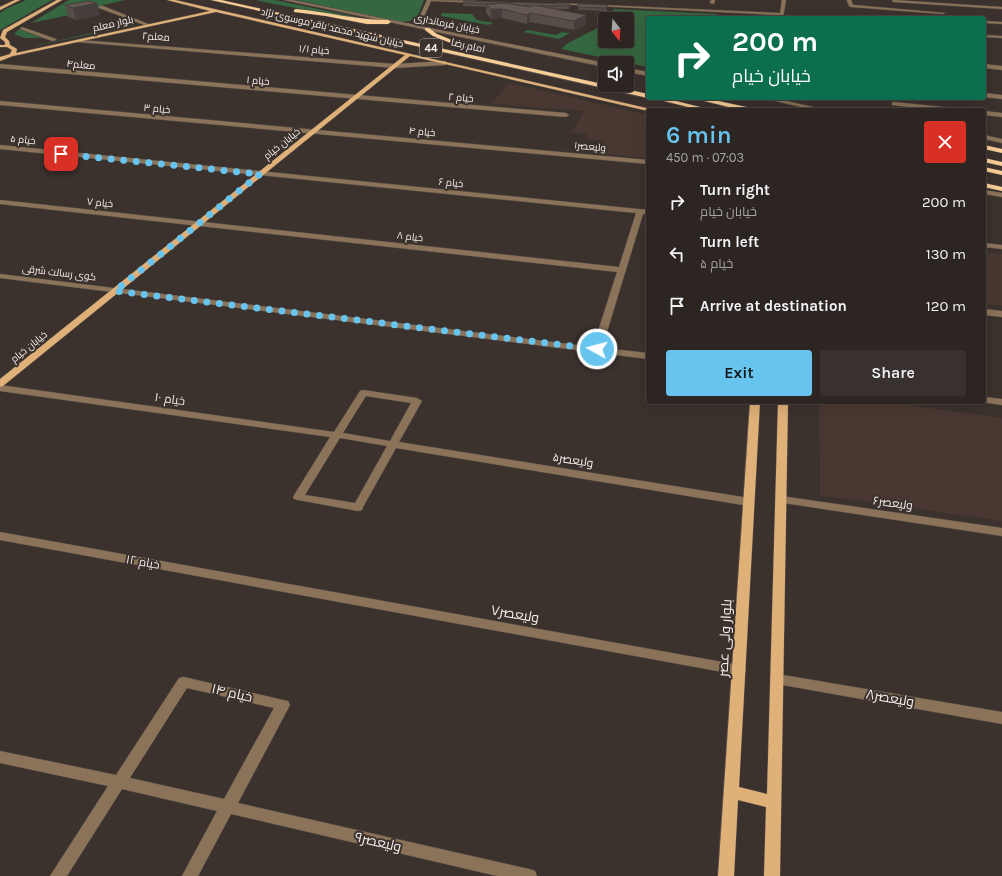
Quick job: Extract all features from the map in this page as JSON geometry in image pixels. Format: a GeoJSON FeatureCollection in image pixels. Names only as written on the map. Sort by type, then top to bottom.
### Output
{"type":"FeatureCollection","features":[{"type":"Feature","properties":{"kind":"highway","name":"امام رضا"},"geometry":{"type":"LineString","coordinates":[[214,0],[646,96]]}},
{"type":"Feature","properties":{"kind":"highway"},"geometry":{"type":"LineString","coordinates":[[243,0],[375,28]]}},
{"type":"Feature","properties":{"kind":"highway"},"geometry":{"type":"LineString","coordinates":[[296,11],[326,14],[367,22],[388,22]]}},
{"type":"Feature","properties":{"kind":"highway"},"geometry":{"type":"LineString","coordinates":[[427,29],[435,35],[478,52]]}},
{"type":"Feature","properties":{"kind":"highway","name":"امام رضا"},"geometry":{"type":"LineString","coordinates":[[434,42],[493,55]]}},
{"type":"Feature","properties":{"kind":"highway"},"geometry":{"type":"LineString","coordinates":[[664,100],[700,108]]}},
{"type":"Feature","properties":{"kind":"highway"},"geometry":{"type":"LineString","coordinates":[[704,100],[739,108]]}},
{"type":"Feature","properties":{"kind":"highway"},"geometry":{"type":"LineString","coordinates":[[986,147],[1002,151]]}},
{"type":"Feature","properties":{"kind":"highway"},"geometry":{"type":"LineString","coordinates":[[986,160],[1002,164]]}},
{"type":"Feature","properties":{"kind":"highway"},"geometry":{"type":"LineString","coordinates":[[986,170],[1002,173]]}},
{"type":"Feature","properties":{"kind":"highway"},"geometry":{"type":"LineString","coordinates":[[986,185],[1002,189]]}},
{"type":"Feature","properties":{"kind":"main road"},"geometry":{"type":"LineString","coordinates":[[1,7],[15,0]]}},
{"type":"Feature","properties":{"kind":"main road"},"geometry":{"type":"LineString","coordinates":[[1,7],[18,0]]}},
{"type":"Feature","properties":{"kind":"main road"},"geometry":{"type":"LineString","coordinates":[[12,55],[15,50],[10,47],[2,34],[60,0]]}},
{"type":"Feature","properties":{"kind":"main road","name":"خیابان شهید محمد باقر موسوی نژاد"},"geometry":{"type":"LineString","coordinates":[[169,0],[206,7],[408,55],[646,109]]}},
{"type":"Feature","properties":{"kind":"main road","name":"بلوار معلم"},"geometry":{"type":"LineString","coordinates":[[77,35],[206,7]]}},
{"type":"Feature","properties":{"kind":"main road","name":"بلوار معلم"},"geometry":{"type":"LineString","coordinates":[[0,59],[12,55],[218,10]]}},
{"type":"Feature","properties":{"kind":"main road"},"geometry":{"type":"LineString","coordinates":[[40,42],[62,38]]}},
{"type":"Feature","properties":{"kind":"main road"},"geometry":{"type":"LineString","coordinates":[[0,46],[20,46]]}},
{"type":"Feature","properties":{"kind":"main road","name":"خیابان خیام"},"geometry":{"type":"LineString","coordinates":[[0,384],[408,55]]}},
{"type":"Feature","properties":{"kind":"main road","name":"بلوار ولی عصر"},"geometry":{"type":"LineString","coordinates":[[726,876],[756,404]]}},
{"type":"Feature","properties":{"kind":"main road"},"geometry":{"type":"LineString","coordinates":[[772,876],[783,404]]}},
{"type":"Feature","properties":{"kind":"main road"},"geometry":{"type":"LineString","coordinates":[[731,792],[774,802]]}},
{"type":"Feature","properties":{"kind":"street","name":"خیابان فرمانداری"},"geometry":{"type":"LineString","coordinates":[[286,0],[598,64]]}},
{"type":"Feature","properties":{"kind":"street"},"geometry":{"type":"LineString","coordinates":[[417,26],[429,0],[485,2]]}},
{"type":"Feature","properties":{"kind":"street"},"geometry":{"type":"LineString","coordinates":[[548,4],[565,2],[781,16],[784,0]]}},
{"type":"Feature","properties":{"kind":"street"},"geometry":{"type":"LineString","coordinates":[[849,0],[851,6],[943,13]]}},
{"type":"Feature","properties":{"kind":"street"},"geometry":{"type":"LineString","coordinates":[[894,2],[1002,8]]}},
{"type":"Feature","properties":{"kind":"street"},"geometry":{"type":"LineString","coordinates":[[101,7],[148,25]]}},
{"type":"Feature","properties":{"kind":"street"},"geometry":{"type":"LineString","coordinates":[[986,22],[1002,23]]}},
{"type":"Feature","properties":{"kind":"street"},"geometry":{"type":"LineString","coordinates":[[22,28],[54,40]]}},
{"type":"Feature","properties":{"kind":"street"},"geometry":{"type":"LineString","coordinates":[[986,36],[1002,37]]}},
{"type":"Feature","properties":{"kind":"street","name":"معلم۲"},"geometry":{"type":"LineString","coordinates":[[79,40],[232,52]]}},
{"type":"Feature","properties":{"kind":"street","name":"خیام ۱/۱"},"geometry":{"type":"LineString","coordinates":[[232,52],[395,66],[445,63]]}},
{"type":"Feature","properties":{"kind":"street","name":"معلم۴"},"geometry":{"type":"LineString","coordinates":[[0,66],[160,81]]}},
{"type":"Feature","properties":{"kind":"street"},"geometry":{"type":"LineString","coordinates":[[986,66],[1002,68]]}},
{"type":"Feature","properties":{"kind":"street"},"geometry":{"type":"LineString","coordinates":[[634,71],[646,74]]}},
{"type":"Feature","properties":{"kind":"street","name":"خیام ۱"},"geometry":{"type":"LineString","coordinates":[[160,81],[355,98]]}},
{"type":"Feature","properties":{"kind":"street"},"geometry":{"type":"LineString","coordinates":[[986,95],[1002,97]]}},
{"type":"Feature","properties":{"kind":"street","name":"خیام ۲"},"geometry":{"type":"LineString","coordinates":[[355,98],[566,115]]}},
{"type":"Feature","properties":{"kind":"street"},"geometry":{"type":"LineString","coordinates":[[775,100],[813,108]]}},
{"type":"Feature","properties":{"kind":"street","name":"خیام ۳"},"geometry":{"type":"LineString","coordinates":[[0,103],[312,132]]}},
{"type":"Feature","properties":{"kind":"street"},"geometry":{"type":"LineString","coordinates":[[893,107],[913,108]]}},
{"type":"Feature","properties":{"kind":"street"},"geometry":{"type":"LineString","coordinates":[[986,113],[1002,115]]}},
{"type":"Feature","properties":{"kind":"street","name":"خیام ۴"},"geometry":{"type":"LineString","coordinates":[[312,132],[530,152]]}},
{"type":"Feature","properties":{"kind":"street"},"geometry":{"type":"LineString","coordinates":[[986,137],[1002,141]]}},
{"type":"Feature","properties":{"kind":"street","name":"خیام ۵"},"geometry":{"type":"LineString","coordinates":[[0,147],[260,174]]}},
{"type":"Feature","properties":{"kind":"street","name":"ولیعصر۱"},"geometry":{"type":"LineString","coordinates":[[530,152],[646,162]]}},
{"type":"Feature","properties":{"kind":"street","name":"خیام ۶"},"geometry":{"type":"LineString","coordinates":[[260,174],[644,211]]}},
{"type":"Feature","properties":{"kind":"street"},"geometry":{"type":"LineString","coordinates":[[986,192],[1002,195]]}},
{"type":"Feature","properties":{"kind":"street","name":"خیام ۷"},"geometry":{"type":"LineString","coordinates":[[0,202],[197,224]]}},
{"type":"Feature","properties":{"kind":"street"},"geometry":{"type":"LineString","coordinates":[[597,349],[621,270],[644,211]]}},
{"type":"Feature","properties":{"kind":"street","name":"خیام ۸"},"geometry":{"type":"LineString","coordinates":[[197,224],[621,270]]}},
{"type":"Feature","properties":{"kind":"street"},"geometry":{"type":"LineString","coordinates":[[986,245],[1002,247]]}},
{"type":"Feature","properties":{"kind":"street","name":"کوی رسالت شرقی"},"geometry":{"type":"LineString","coordinates":[[0,276],[646,356]]}},
{"type":"Feature","properties":{"kind":"street"},"geometry":{"type":"LineString","coordinates":[[986,312],[1002,314]]}},
{"type":"Feature","properties":{"kind":"street","name":"خیام ۱۰"},"geometry":{"type":"LineString","coordinates":[[0,388],[393,444]]}},
{"type":"Feature","properties":{"kind":"street"},"geometry":{"type":"LineString","coordinates":[[363,393],[417,401],[358,507],[298,497],[337,436],[363,393]]}},
{"type":"Feature","properties":{"kind":"street"},"geometry":{"type":"LineString","coordinates":[[986,400],[1002,402]]}},
{"type":"Feature","properties":{"kind":"street","name":"ولیعصر۵"},"geometry":{"type":"LineString","coordinates":[[393,444],[749,502]]}},
{"type":"Feature","properties":{"kind":"street","name":"ولیعصر۶"},"geometry":{"type":"LineString","coordinates":[[781,500],[1002,532]]}},
{"type":"Feature","properties":{"kind":"street","name":"خیام ۱۲"},"geometry":{"type":"LineString","coordinates":[[0,536],[287,588]]}},
{"type":"Feature","properties":{"kind":"street","name":"ولیعصر۷"},"geometry":{"type":"LineString","coordinates":[[287,588],[738,670]]}},
{"type":"Feature","properties":{"kind":"street","name":"ولیعصر۸"},"geometry":{"type":"LineString","coordinates":[[777,679],[1002,718]]}},
{"type":"Feature","properties":{"kind":"street","name":"خیام ۱۴"},"geometry":{"type":"LineString","coordinates":[[58,876],[184,682],[283,704],[190,876]]}},
{"type":"Feature","properties":{"kind":"street"},"geometry":{"type":"LineString","coordinates":[[0,757],[227,807]]}},
{"type":"Feature","properties":{"kind":"street","name":"ولیعصر۹"},"geometry":{"type":"LineString","coordinates":[[227,807],[529,876]]}},
{"type":"Feature","properties":{"kind":"shaded area"},"geometry":{"type":"Polygon","coordinates":[[[509,83],[646,115],[646,158],[601,154],[604,141],[586,139],[587,134],[571,133],[584,111],[491,104],[509,83]]]}},
{"type":"Feature","properties":{"kind":"shaded area"},"geometry":{"type":"Polygon","coordinates":[[[986,252],[1002,254],[1002,306],[986,304],[986,252]]]}},
{"type":"Feature","properties":{"kind":"shaded area"},"geometry":{"type":"Polygon","coordinates":[[[819,404],[903,404],[1002,418],[1002,521],[820,495],[819,404]]]}},
{"type":"Feature","properties":{"kind":"green space"},"geometry":{"type":"Polygon","coordinates":[[[26,0],[52,0],[0,30],[0,13],[26,0]]]}},
{"type":"Feature","properties":{"kind":"green space"},"geometry":{"type":"Polygon","coordinates":[[[69,0],[125,0],[103,5],[93,10],[31,23],[69,0]]]}},
{"type":"Feature","properties":{"kind":"green space"},"geometry":{"type":"Polygon","coordinates":[[[255,0],[275,0],[366,19],[363,21],[255,0]]]}},
{"type":"Feature","properties":{"kind":"green space"},"geometry":{"type":"Polygon","coordinates":[[[295,0],[424,0],[415,19],[401,22],[295,0]]]}},
{"type":"Feature","properties":{"kind":"green space"},"geometry":{"type":"Polygon","coordinates":[[[613,9],[717,14],[717,16],[646,16],[646,67],[634,64],[634,56],[598,57],[561,49],[568,43],[598,28],[598,48],[634,48],[634,12],[613,12],[613,9]]]}},
{"type":"Feature","properties":{"kind":"green space"},"geometry":{"type":"Polygon","coordinates":[[[442,13],[472,14],[477,20],[494,23],[488,25],[441,16],[442,13]]]}},
{"type":"Feature","properties":{"kind":"green space"},"geometry":{"type":"Polygon","coordinates":[[[134,25],[30,47],[33,46],[134,25]]]}},
{"type":"Feature","properties":{"kind":"green space"},"geometry":{"type":"Polygon","coordinates":[[[19,29],[42,38],[24,38],[14,34],[19,29]]]}},
{"type":"Feature","properties":{"kind":"green space"},"geometry":{"type":"Polygon","coordinates":[[[528,30],[556,35],[562,32],[570,33],[559,39],[523,32],[528,30]]]}},
{"type":"Feature","properties":{"kind":"building"},"geometry":{"type":"Polygon","coordinates":[[[88,1],[97,3],[73,8],[65,5],[88,1]]]}},
{"type":"Feature","properties":{"kind":"building"},"geometry":{"type":"Polygon","coordinates":[[[464,1],[570,4],[570,6],[517,5],[507,3],[463,3],[464,1]]]}},
{"type":"Feature","properties":{"kind":"building"},"geometry":{"type":"Polygon","coordinates":[[[507,3],[530,7],[534,5],[586,15],[574,21],[530,13],[527,15],[502,9],[491,9],[486,4],[507,3]]]}},
{"type":"Feature","properties":{"kind":"building"},"geometry":{"type":"Polygon","coordinates":[[[578,4],[607,5],[607,8],[578,7],[578,4]]]}},
{"type":"Feature","properties":{"kind":"route"},"geometry":{"type":"LineString","coordinates":[[61,154],[260,174],[115,291],[597,349]]}}]}
